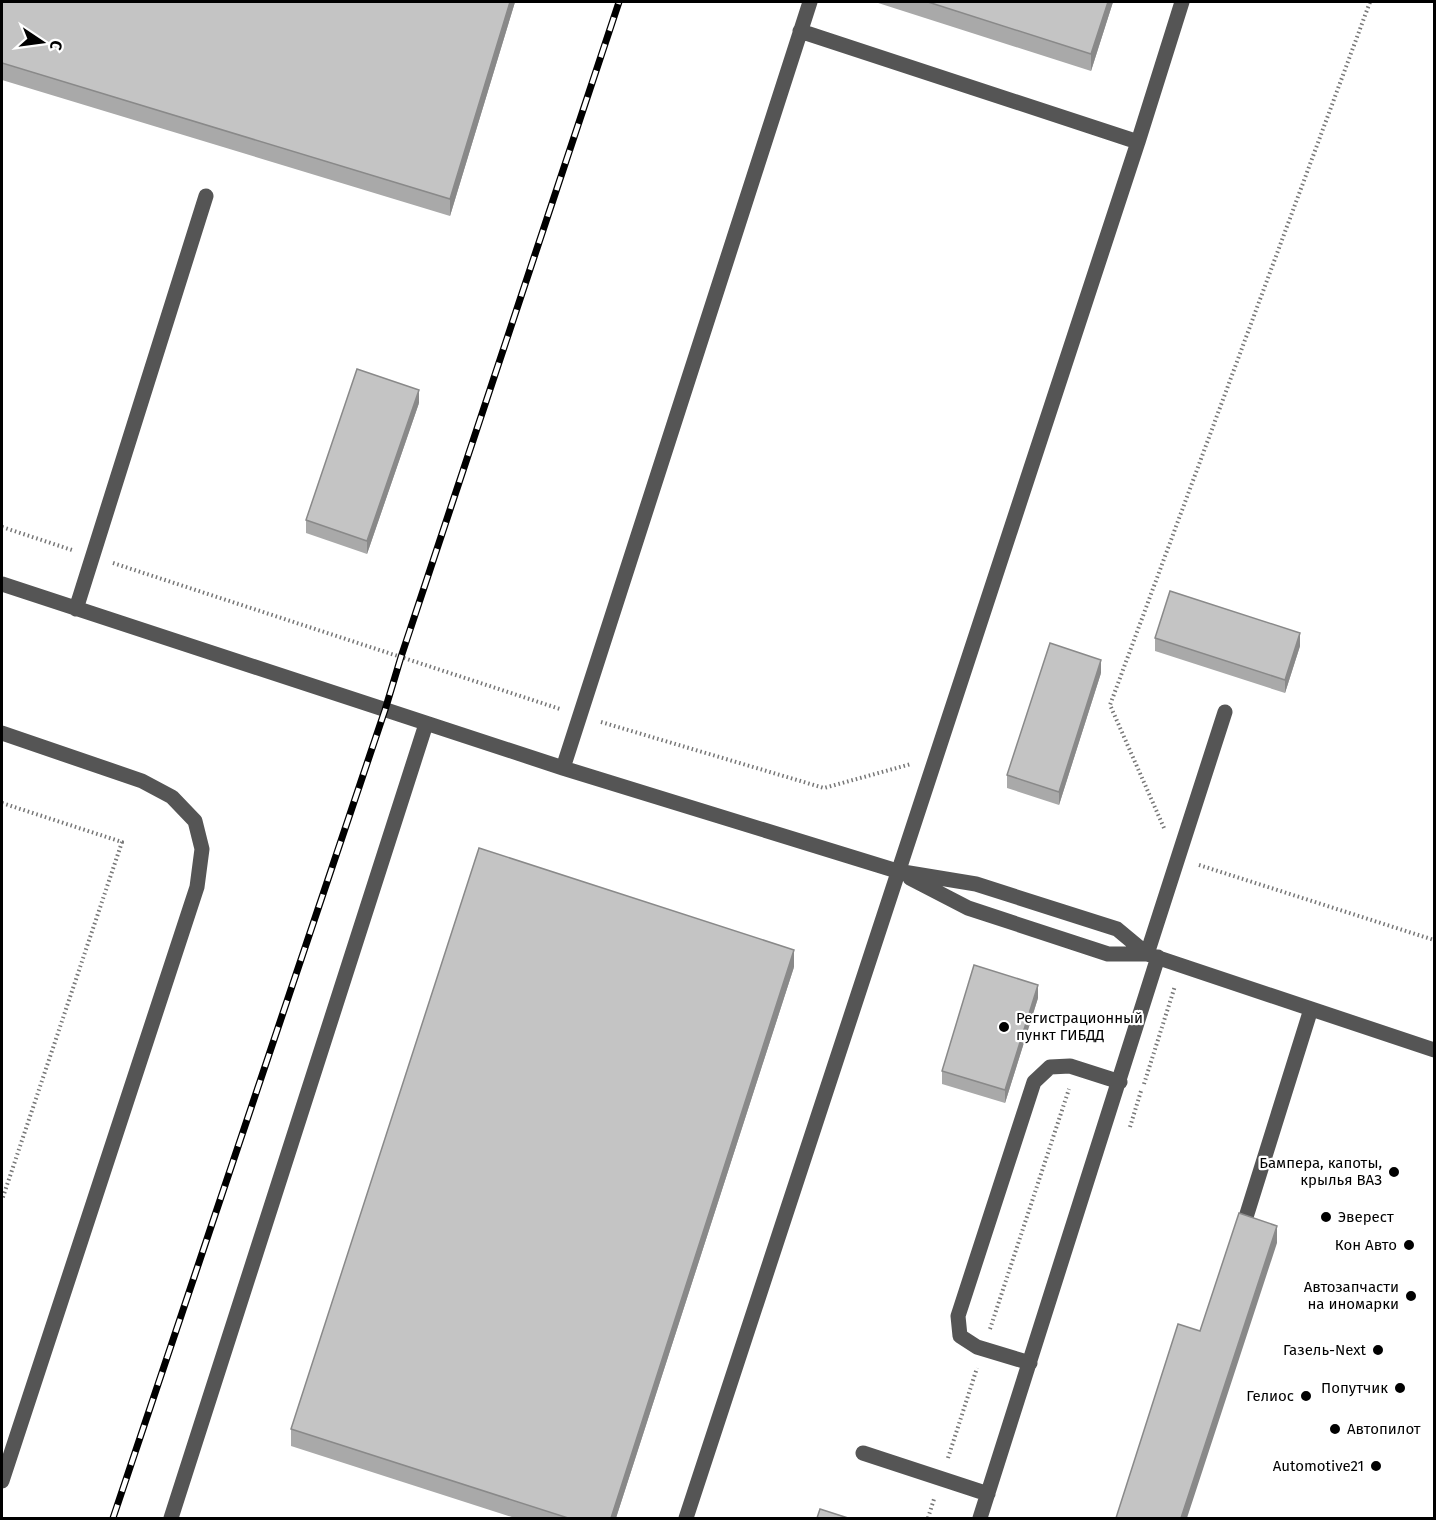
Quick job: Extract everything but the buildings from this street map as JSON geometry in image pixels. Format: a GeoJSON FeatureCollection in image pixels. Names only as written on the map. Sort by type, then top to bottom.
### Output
{"type":"FeatureCollection","features":[{"type":"Feature","properties":{"kind":"lane"},"geometry":{"type":"LineString","coordinates":[[563,768],[810,2]]}},
{"type":"Feature","properties":{"kind":"lane"},"geometry":{"type":"LineString","coordinates":[[686,1518],[1182,2]]}},
{"type":"Feature","properties":{"kind":"lane"},"geometry":{"type":"LineString","coordinates":[[800,31],[1138,142]]}},
{"type":"Feature","properties":{"kind":"lane"},"geometry":{"type":"LineString","coordinates":[[76,609],[206,196]]}},
{"type":"Feature","properties":{"kind":"lane"},"geometry":{"type":"LineString","coordinates":[[2,584],[563,768],[897,871],[976,884],[1117,929],[1153,956]]}},
{"type":"Feature","properties":{"kind":"lane"},"geometry":{"type":"LineString","coordinates":[[980,1518],[1120,1082],[1178,858],[1225,712]]}},
{"type":"Feature","properties":{"kind":"lane"},"geometry":{"type":"LineString","coordinates":[[171,1518],[426,724]]}},
{"type":"Feature","properties":{"kind":"lane"},"geometry":{"type":"LineString","coordinates":[[2,733],[142,782],[172,796],[195,821],[202,849],[197,888],[7,1448],[2,1481]]}},
{"type":"Feature","properties":{"kind":"lane"},"geometry":{"type":"LineString","coordinates":[[897,871],[968,908],[1108,954],[1153,956],[1434,1050]]}},
{"type":"Feature","properties":{"kind":"lane"},"geometry":{"type":"LineString","coordinates":[[1246,1217],[1311,1009]]}},
{"type":"Feature","properties":{"kind":"lane"},"geometry":{"type":"LineString","coordinates":[[1030,1363],[983,1349],[960,1336],[958,1316],[1034,1082],[1050,1066],[1070,1066],[1120,1082]]}},
{"type":"Feature","properties":{"kind":"lane"},"geometry":{"type":"LineString","coordinates":[[863,1453],[988,1494]]}},
{"type":"Feature","properties":{"kind":"path"},"geometry":{"type":"LineString","coordinates":[[1370,2],[1110,705],[1178,858],[1434,940]]}},
{"type":"Feature","properties":{"kind":"path"},"geometry":{"type":"LineString","coordinates":[[2,527],[580,716],[824,788],[934,758]]}},
{"type":"Feature","properties":{"kind":"path"},"geometry":{"type":"LineString","coordinates":[[2,803],[122,842],[2,1200]]}},
{"type":"Feature","properties":{"kind":"path"},"geometry":{"type":"LineString","coordinates":[[928,1518],[1076,1068]]}},
{"type":"Feature","properties":{"kind":"railway"},"geometry":{"type":"LineString","coordinates":[[113,1518],[385,710],[619,2]]}},
{"type":"Feature","properties":{"kind":"place","name":"Регистрационный пункт ГИБДД"},"geometry":{"type":"Point","coordinates":[1004,1027]}},
{"type":"Feature","properties":{"kind":"place","name":"Бампера, капоты, крылья ВАЗ"},"geometry":{"type":"Point","coordinates":[1394,1172]}},
{"type":"Feature","properties":{"kind":"place","name":"Эверест"},"geometry":{"type":"Point","coordinates":[1326,1217]}},
{"type":"Feature","properties":{"kind":"place","name":"Кон Авто"},"geometry":{"type":"Point","coordinates":[1409,1245]}},
{"type":"Feature","properties":{"kind":"place","name":"Автозапчасти на иномарки"},"geometry":{"type":"Point","coordinates":[1411,1296]}},
{"type":"Feature","properties":{"kind":"place","name":"Газель-Next"},"geometry":{"type":"Point","coordinates":[1378,1350]}},
{"type":"Feature","properties":{"kind":"place","name":"Попутчик"},"geometry":{"type":"Point","coordinates":[1400,1388]}},
{"type":"Feature","properties":{"kind":"place","name":"Гелиос"},"geometry":{"type":"Point","coordinates":[1306,1396]}},
{"type":"Feature","properties":{"kind":"place","name":"Автопилот"},"geometry":{"type":"Point","coordinates":[1335,1429]}},
{"type":"Feature","properties":{"kind":"place","name":"Automotive21"},"geometry":{"type":"Point","coordinates":[1376,1466]}}]}
